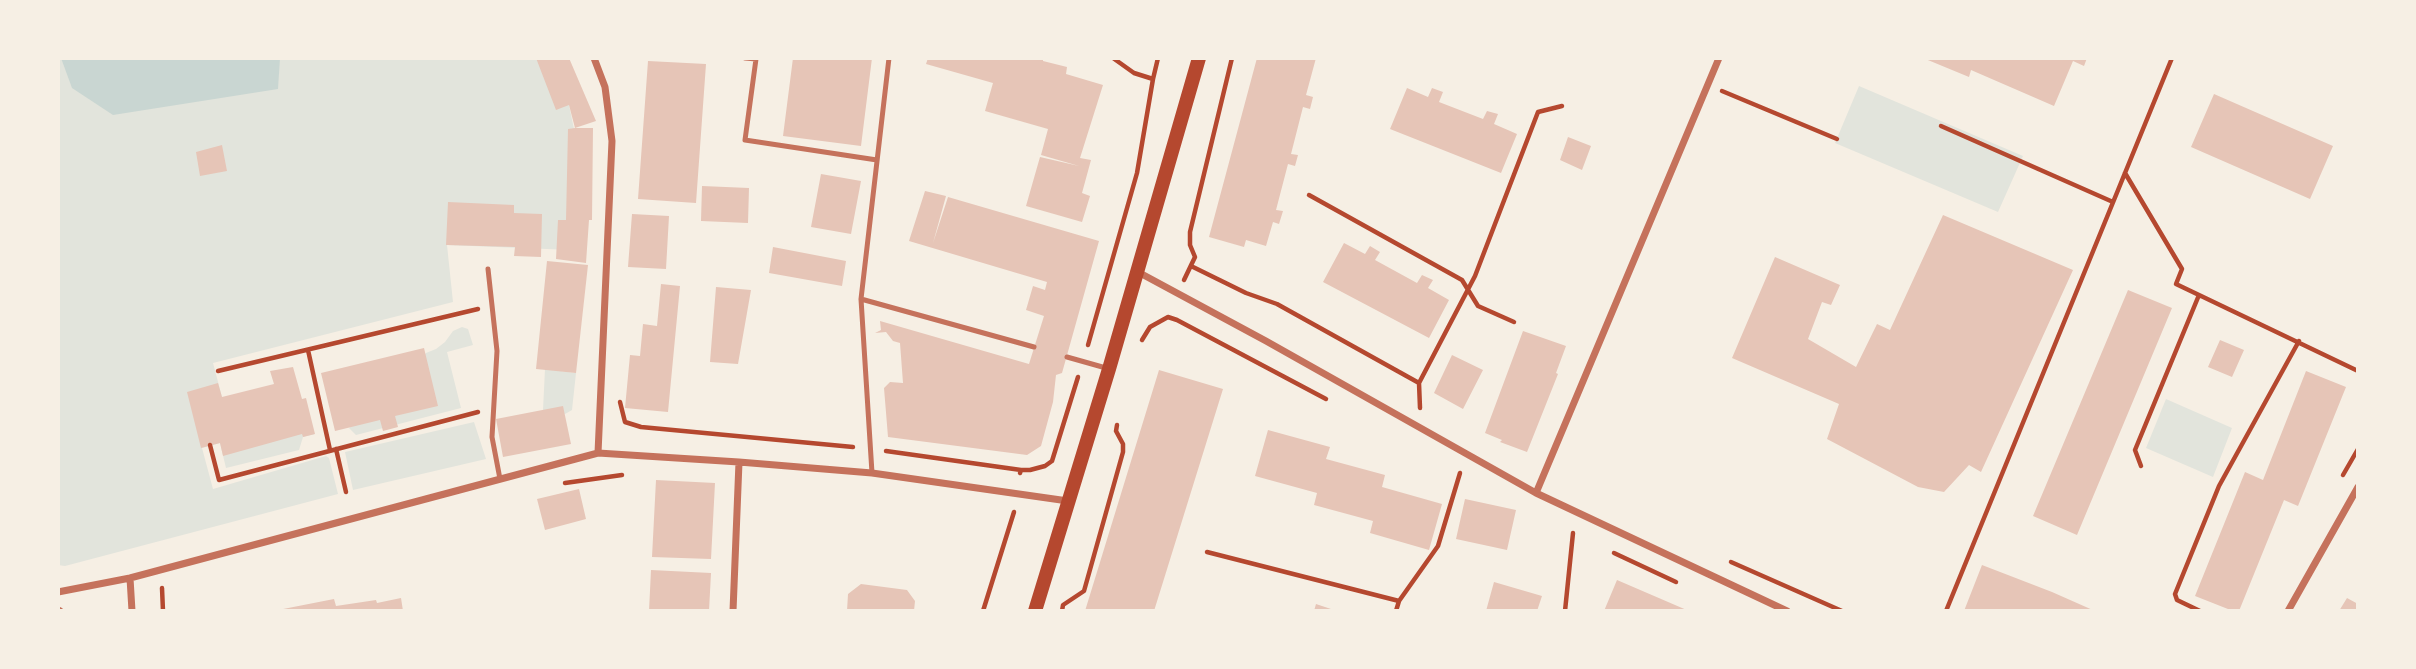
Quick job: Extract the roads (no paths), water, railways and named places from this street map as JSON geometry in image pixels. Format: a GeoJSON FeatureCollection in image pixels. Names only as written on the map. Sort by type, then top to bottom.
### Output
{"type":"FeatureCollection","features":[{"type":"Feature","properties":{"kind":"main road"},"geometry":{"type":"LineString","coordinates":[[1035,611],[1115,350],[1199,58]]}},
{"type":"Feature","properties":{"kind":"street"},"geometry":{"type":"LineString","coordinates":[[594,58],[605,87],[612,141],[598,453]]}},
{"type":"Feature","properties":{"kind":"street"},"geometry":{"type":"LineString","coordinates":[[1535,493],[1719,58]]}},
{"type":"Feature","properties":{"kind":"street"},"geometry":{"type":"LineString","coordinates":[[1137,272],[1535,493],[1787,611]]}},
{"type":"Feature","properties":{"kind":"street"},"geometry":{"type":"LineString","coordinates":[[58,592],[130,578],[598,453],[739,461],[872,473],[1068,501]]}},
{"type":"Feature","properties":{"kind":"street"},"geometry":{"type":"LineString","coordinates":[[733,611],[739,461]]}},
{"type":"Feature","properties":{"kind":"street"},"geometry":{"type":"LineString","coordinates":[[2288,611],[2358,486]]}},
{"type":"Feature","properties":{"kind":"street"},"geometry":{"type":"LineString","coordinates":[[130,578],[132,611]]}},
{"type":"Feature","properties":{"kind":"lane"},"geometry":{"type":"LineString","coordinates":[[745,58],[756,59],[745,140],[877,160]]}},
{"type":"Feature","properties":{"kind":"lane"},"geometry":{"type":"LineString","coordinates":[[872,473],[861,299],[889,58]]}},
{"type":"Feature","properties":{"kind":"lane"},"geometry":{"type":"LineString","coordinates":[[488,269],[497,351],[492,437],[500,479]]}},
{"type":"Feature","properties":{"kind":"lane"},"geometry":{"type":"LineString","coordinates":[[861,299],[1034,348]]}},
{"type":"Feature","properties":{"kind":"lane"},"geometry":{"type":"LineString","coordinates":[[1067,357],[1109,369]]}}]}
